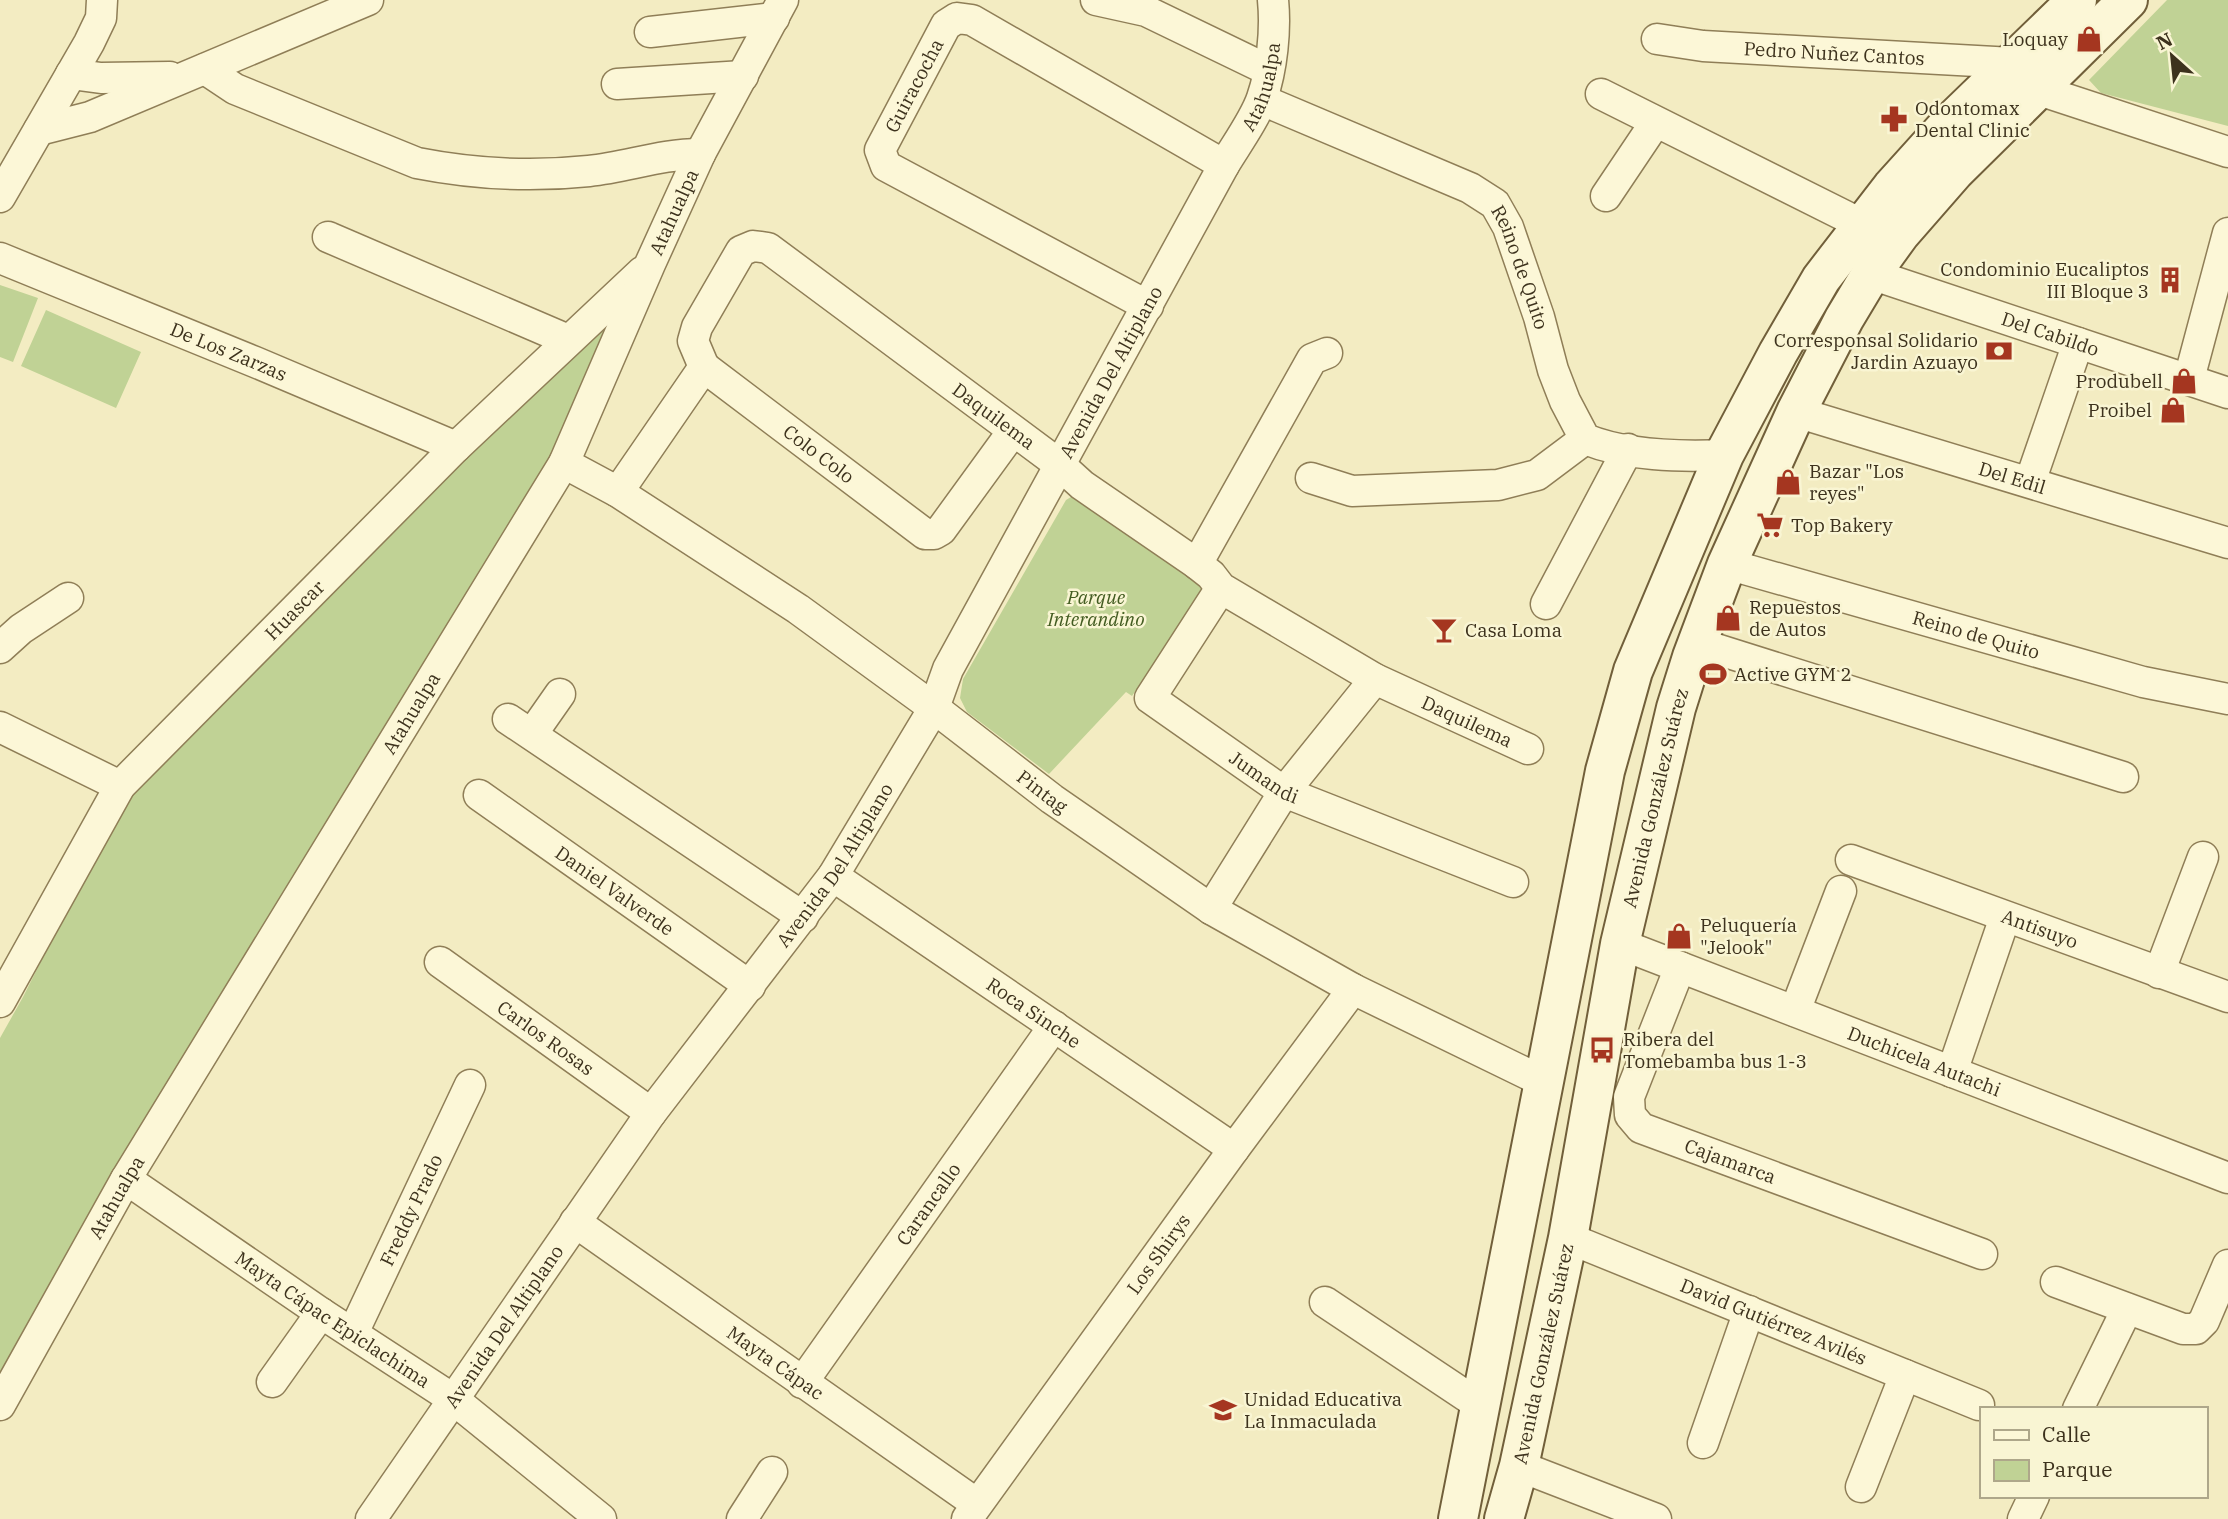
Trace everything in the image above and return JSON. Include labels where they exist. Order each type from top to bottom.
[{"type":"main road","name":"Avenida González Suárez","points":[[1458,1519],[1605,771],[1633,671],[1724,455],[1821,279],[1892,187],[1948,125],[2013,63],[2074,12],[2128,0]]},
{"type":"main road","name":"Avenida González Suárez","points":[[1504,1519],[1519,1466],[1568,1238],[1620,944],[1676,708],[1697,643],[1727,564],[1796,412],[1844,319],[1871,274],[1900,234],[1955,171],[2039,90],[2074,12]]},
{"type":"street","points":[[0,197],[101,18],[102,0]]},
{"type":"street","points":[[39,130],[90,117],[368,0]]},
{"type":"street","points":[[1096,0],[1146,12],[1268,70]]},
{"type":"street","name":"Atahualpa","points":[[1224,165],[1262,100],[1275,15],[1273,0]]},
{"type":"street","points":[[650,32],[778,9]]},
{"type":"street","name":"Atahualpa","points":[[0,1405],[126,1179],[564,463],[700,154],[778,9]]},
{"type":"street","name":"Guiracocha","points":[[1148,306],[887,166],[880,150],[946,25],[957,18],[972,20],[1224,165]]},
{"type":"street","name":"Pedro Nuñez Cantos","points":[[1657,39],[1703,46],[2013,63]]},
{"type":"street","points":[[2013,63],[2039,90],[2228,152]]},
{"type":"street","points":[[71,74],[101,78],[195,73],[418,163],[450,169],[496,174],[589,171],[673,154],[700,154]]},
{"type":"street","points":[[617,84],[743,76]]},
{"type":"street","points":[[1601,94],[1863,225]]},
{"type":"street","name":"Reino de Quito","points":[[1262,100],[1470,188],[1495,204],[1508,227],[1539,317],[1553,370],[1565,401],[1585,439]]},
{"type":"street","points":[[1606,196],[1655,123]]},
{"type":"street","name":"Avenida Del Altiplano","points":[[372,1519],[651,1113],[833,876],[934,708],[948,668],[1224,165]]},
{"type":"street","points":[[2189,379],[2228,233]]},
{"type":"street","points":[[328,237],[568,340]]},
{"type":"street","name":"Daquilema","points":[[704,367],[693,341],[697,327],[741,251],[753,246],[768,248],[1060,465],[1082,485],[1197,564],[1211,575],[1221,588],[1375,679],[1528,749]]},
{"type":"street","name":"De Los Zarzas","points":[[0,258],[456,447]]},
{"type":"street","name":"Huascar","points":[[0,1002],[120,786],[456,447],[650,264]]},
{"type":"street","name":"Del Cabildo","points":[[1871,274],[2228,393]]},
{"type":"street","points":[[2030,482],[2078,342]]},
{"type":"street","points":[[1197,564],[1312,359],[1327,353]]},
{"type":"street","points":[[618,492],[704,367]]},
{"type":"street","name":"Colo Colo","points":[[704,367],[925,534],[934,534],[941,530],[1013,431]]},
{"type":"street","name":"Del Edil","points":[[1796,412],[2228,543]]},
{"type":"street","points":[[1311,478],[1352,491],[1498,485],[1537,475],[1585,439],[1628,449],[1690,456],[1724,455]]},
{"type":"street","points":[[1546,604],[1628,449]]},
{"type":"street","name":"Pintag","points":[[564,463],[618,492],[798,610],[934,708],[1052,799],[1211,909],[1353,989],[1544,1082]]},
{"type":"street","name":"Reino de Quito","points":[[1727,564],[2143,682],[2228,699]]},
{"type":"street","name":"Jumandi","points":[[1221,588],[1150,698],[1284,792],[1513,882]]},
{"type":"street","points":[[0,648],[21,629],[68,598]]},
{"type":"street","points":[[1697,643],[2123,777]]},
{"type":"street","points":[[1211,909],[1284,792],[1375,679]]},
{"type":"street","points":[[560,694],[520,726],[803,917]]},
{"type":"street","points":[[0,727],[120,786]]},
{"type":"street","name":"Daniel Valverde","points":[[479,795],[750,986]]},
{"type":"street","points":[[2159,974],[2203,857]]},
{"type":"street","name":"Antisuyo","points":[[1851,860],[2228,997]]},
{"type":"street","name":"Roca Sinche","points":[[833,876],[1234,1149]]},
{"type":"street","points":[[1795,1011],[1842,891]]},
{"type":"street","points":[[1952,1072],[2005,917]]},
{"type":"street","name":"Duchicela Autachi","points":[[1620,944],[2228,1178]]},
{"type":"street","name":"Carlos Rosas","points":[[440,962],[651,1113]]},
{"type":"street","name":"Cajamarca","points":[[1680,967],[1629,1097],[1630,1115],[1640,1128],[1982,1254]]},
{"type":"street","name":"Los Shirys","points":[[972,1512],[1353,989]]},
{"type":"street","name":"Carancallo","points":[[802,1383],[1054,1026]]},
{"type":"street","name":"Freddy Prado","points":[[353,1333],[470,1085]]},
{"type":"street","name":"Mayta Cápac Epiclachima","points":[[126,1179],[453,1399],[601,1519]]},
{"type":"street","name":"Mayta Cápac","points":[[575,1222],[802,1383],[972,1512]]},
{"type":"street","name":"David Gutiérrez Avilés","points":[[1568,1238],[1979,1405]]},
{"type":"street","points":[[2056,1282],[2183,1329],[2196,1329],[2204,1321],[2228,1265]]},
{"type":"street","points":[[1325,1302],[1481,1406]]},
{"type":"street","points":[[2079,1407],[2127,1309]]},
{"type":"street","points":[[1703,1443],[1749,1311]]},
{"type":"street","points":[[272,1382],[320,1312]]},
{"type":"street","points":[[1861,1487],[1905,1375]]},
{"type":"street","points":[[1519,1466],[1656,1519]]},
{"type":"street","points":[[742,1519],[772,1472]]},
{"type":"street","points":[[2023,1519],[2033,1498]]},
{"type":"green space","points":[[2167,0],[2228,0],[2228,126],[2101,93],[2089,80]]},
{"type":"green space","points":[[0,285],[38,298],[13,362],[0,357]]},
{"type":"green space","points":[[46,310],[141,352],[116,408],[21,366]]},
{"type":"green space","points":[[616,311],[557,460],[0,1385],[0,1038],[126,792],[610,313]]},
{"type":"green space","name":"Parque Interandino","points":[[1071,497],[1079,498],[1201,584],[1203,592],[1132,696],[1126,692],[1049,774],[967,712],[960,698],[963,679],[1066,500]]},
{"type":"place","name":"Loquay","points":[[2089,39]]},
{"type":"place","name":"Odontomax Dental Clinic","points":[[1894,119]]},
{"type":"place","name":"Condominio Eucaliptos III Bloque 3","points":[[2170,280]]},
{"type":"place","name":"Corresponsal Solidario Jardin Azuayo","points":[[1999,351]]},
{"type":"place","name":"Produbell","points":[[2184,381]]},
{"type":"place","name":"Proibel","points":[[2173,410]]},
{"type":"place","name":"Bazar \"Los reyes\"","points":[[1788,482]]},
{"type":"place","name":"Top Bakery","points":[[1770,525]]},
{"type":"place","name":"Repuestos de Autos","points":[[1728,618]]},
{"type":"place","name":"Casa Loma","points":[[1444,630]]},
{"type":"place","name":"Active GYM 2","points":[[1713,674]]},
{"type":"place","name":"Peluquería \"Jelook\"","points":[[1679,936]]},
{"type":"place","name":"Ribera del Tomebamba bus 1-3","points":[[1602,1050]]},
{"type":"place","name":"Unidad Educativa La Inmaculada","points":[[1223,1410]]}]
